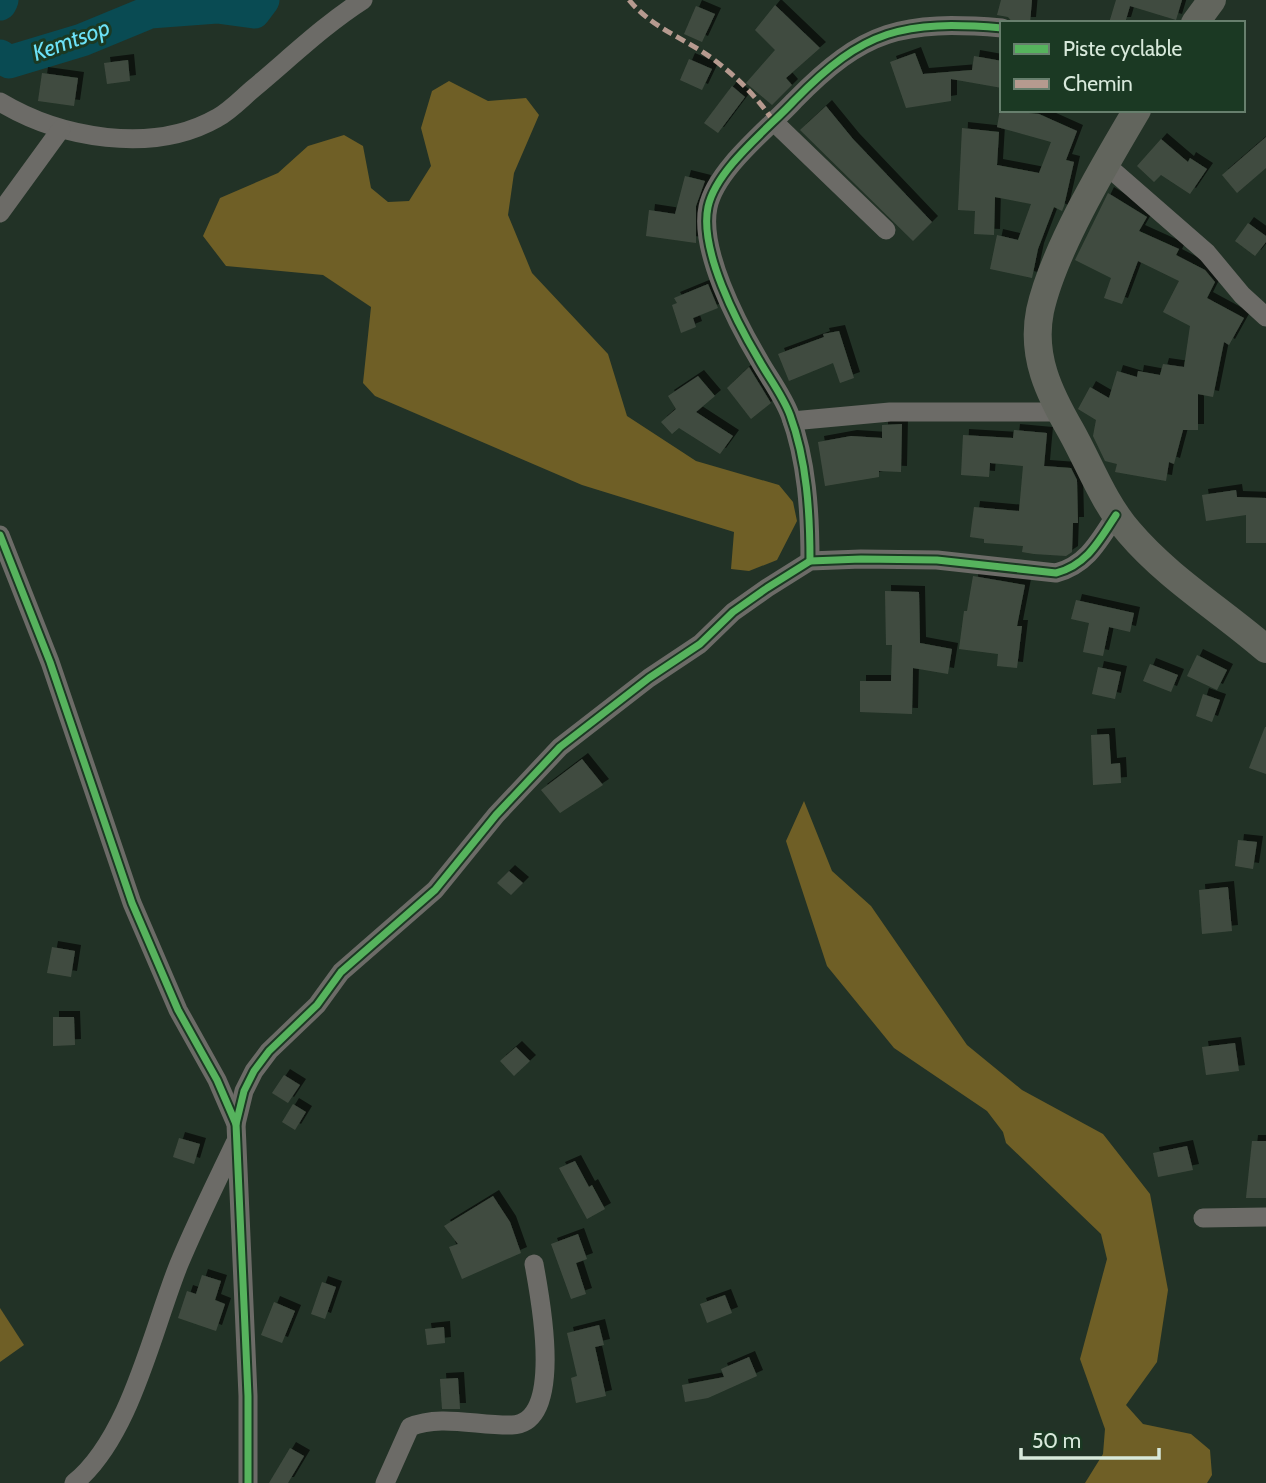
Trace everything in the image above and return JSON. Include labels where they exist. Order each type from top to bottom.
[{"type":"street","points":[[0,102],[41,124],[116,138],[159,136],[191,129],[218,118],[324,28],[363,0]]},
{"type":"street","points":[[1196,21],[1212,0]]},
{"type":"street","points":[[810,561],[804,472],[792,421],[730,303],[714,258],[707,226],[708,205],[725,173],[741,153],[755,143],[806,89],[856,46],[907,27],[955,24],[1000,28]]},
{"type":"street","points":[[1136,112],[1105,164],[1051,278],[1040,312],[1038,334],[1041,372],[1059,412],[1116,515],[1129,533],[1199,597],[1266,649]]},
{"type":"street","points":[[774,122],[886,230]]},
{"type":"street","points":[[0,213],[61,129]]},
{"type":"street","points":[[1105,164],[1207,253],[1242,295],[1266,317]]},
{"type":"street","points":[[792,421],[890,412],[1059,412]]},
{"type":"street","points":[[74,1483],[90,1470],[115,1435],[180,1263],[236,1131],[244,1091],[254,1071],[269,1051],[317,1005],[341,972],[435,890],[496,815],[560,747],[649,678],[700,644],[733,612],[810,561],[937,560],[1056,573],[1072,568],[1092,552],[1116,515]]},
{"type":"street","points":[[0,535],[50,662],[132,903],[178,1010],[218,1080],[236,1131],[248,1396],[248,1483]]},
{"type":"street","points":[[1203,1218],[1266,1217]]},
{"type":"street","points":[[385,1483],[410,1427],[425,1421],[515,1425],[530,1419],[540,1405],[544,1377],[542,1309],[534,1264]]},
{"type":"shaded area","points":[[449,81],[488,101],[526,98],[539,115],[514,173],[508,215],[532,273],[608,354],[627,416],[696,461],[779,485],[793,502],[797,521],[777,560],[749,571],[731,569],[734,532],[582,485],[375,396],[363,383],[371,307],[323,275],[226,266],[203,236],[220,198],[278,173],[308,146],[344,135],[363,146],[371,188],[388,202],[409,201],[431,166],[421,128],[432,91]]},
{"type":"shaded area","points":[[804,801],[832,871],[871,906],[967,1045],[1022,1090],[1103,1134],[1150,1194],[1168,1290],[1157,1362],[1126,1405],[1143,1424],[1191,1434],[1210,1450],[1212,1475],[1207,1483],[1085,1483],[1103,1454],[1105,1429],[1080,1359],[1107,1259],[1101,1234],[1006,1143],[1003,1132],[987,1111],[894,1048],[827,966],[786,841]]},
{"type":"shaded area","points":[[0,1308],[24,1345],[0,1362]]},
{"type":"building","points":[[1001,0],[1032,0],[1030,21],[1011,21],[1008,17],[997,15]]},
{"type":"building","points":[[1116,0],[1182,0],[1176,20],[1130,6],[1126,21],[1110,21]]},
{"type":"building","points":[[775,5],[820,48],[786,78],[792,85],[772,105],[746,83],[775,50],[755,30]]},
{"type":"building","points":[[696,6],[715,14],[702,42],[684,34]]},
{"type":"building","points":[[915,53],[923,74],[972,70],[974,56],[1000,61],[1000,88],[951,79],[951,101],[906,108],[890,62]]},
{"type":"building","points":[[689,59],[712,69],[702,90],[680,80]]},
{"type":"building","points":[[128,60],[130,81],[107,84],[104,63]]},
{"type":"building","points":[[42,73],[78,78],[74,106],[38,101]]},
{"type":"building","points":[[732,86],[745,97],[718,133],[704,123]]},
{"type":"building","points":[[826,106],[853,139],[932,222],[913,241],[800,130]]},
{"type":"building","points":[[1000,110],[1039,114],[1077,131],[1066,160],[1074,162],[1064,206],[1062,211],[1054,207],[1038,249],[1032,278],[990,269],[997,235],[1018,240],[1031,204],[995,197],[994,235],[974,234],[975,211],[958,210],[962,128],[999,132],[997,165],[1039,173],[1051,142],[997,127]]},
{"type":"building","points":[[1266,137],[1266,168],[1237,193],[1222,175]]},
{"type":"building","points":[[1161,139],[1188,162],[1190,158],[1207,169],[1190,194],[1161,175],[1154,182],[1137,166]]},
{"type":"building","points":[[685,176],[705,181],[696,206],[696,243],[646,236],[649,210],[675,214]]},
{"type":"building","points":[[1108,193],[1147,217],[1139,231],[1179,249],[1176,255],[1205,270],[1215,282],[1207,298],[1244,318],[1229,345],[1224,342],[1213,397],[1198,394],[1198,430],[1183,430],[1174,464],[1169,462],[1166,481],[1115,472],[1117,464],[1105,461],[1093,436],[1096,420],[1078,409],[1090,387],[1109,398],[1117,371],[1137,377],[1138,371],[1160,375],[1163,364],[1184,367],[1190,326],[1163,312],[1179,281],[1138,261],[1122,304],[1104,298],[1111,278],[1075,260]]},
{"type":"building","points":[[1248,223],[1266,236],[1266,242],[1255,256],[1235,241]]},
{"type":"building","points":[[708,284],[718,308],[693,318],[696,327],[681,333],[672,305],[677,303],[674,298]]},
{"type":"building","points":[[839,331],[854,378],[840,383],[833,363],[789,381],[778,354],[824,337],[823,334]]},
{"type":"building","points":[[749,367],[771,403],[751,419],[727,388]]},
{"type":"building","points":[[698,376],[715,396],[696,412],[733,436],[720,454],[679,428],[672,434],[661,422],[676,409],[668,396]]},
{"type":"building","points":[[902,424],[901,472],[879,471],[879,477],[825,486],[818,442],[851,436],[882,438],[882,425]]},
{"type":"building","points":[[1014,430],[1047,433],[1044,466],[1071,468],[1077,480],[1078,523],[1073,523],[1072,552],[1066,556],[1022,552],[1023,546],[984,543],[984,539],[970,537],[974,507],[1019,511],[1023,466],[990,463],[989,477],[961,475],[963,435],[1013,438]]},
{"type":"building","points":[[1236,490],[1237,497],[1266,498],[1266,543],[1246,543],[1246,515],[1206,521],[1202,495]]},
{"type":"building","points":[[973,576],[1025,585],[1017,626],[1022,626],[1017,668],[997,666],[998,654],[959,649],[964,611],[967,611]]},
{"type":"building","points":[[885,591],[919,592],[920,643],[952,649],[948,674],[913,668],[912,714],[860,712],[860,681],[891,681],[892,645],[886,645]]},
{"type":"building","points":[[1076,600],[1134,613],[1130,632],[1109,627],[1103,656],[1083,652],[1089,623],[1071,619]]},
{"type":"building","points":[[1197,655],[1227,670],[1217,690],[1187,676]]},
{"type":"building","points":[[1150,664],[1178,675],[1171,692],[1143,681]]},
{"type":"building","points":[[1098,667],[1121,672],[1115,699],[1092,694]]},
{"type":"building","points":[[1203,694],[1220,700],[1212,722],[1196,716]]},
{"type":"building","points":[[1266,727],[1266,774],[1249,768]]},
{"type":"building","points":[[1109,734],[1111,764],[1120,763],[1121,783],[1093,785],[1091,735]]},
{"type":"building","points":[[582,759],[603,785],[560,813],[541,790]]},
{"type":"building","points":[[1238,840],[1257,842],[1253,869],[1235,866]]},
{"type":"building","points":[[509,871],[523,883],[511,895],[497,883]]},
{"type":"building","points":[[1228,887],[1232,931],[1202,934],[1199,890]]},
{"type":"building","points":[[52,947],[75,951],[71,977],[47,973]]},
{"type":"building","points":[[53,1017],[74,1017],[75,1045],[53,1046]]},
{"type":"building","points":[[1235,1043],[1239,1071],[1206,1075],[1202,1047]]},
{"type":"building","points":[[516,1047],[530,1061],[514,1076],[500,1061]]},
{"type":"building","points":[[284,1075],[300,1085],[288,1103],[272,1093]]},
{"type":"building","points":[[293,1104],[306,1112],[295,1130],[282,1122]]},
{"type":"building","points":[[179,1138],[200,1144],[194,1164],[173,1157]]},
{"type":"building","points":[[1252,1141],[1266,1141],[1266,1198],[1246,1198]]},
{"type":"building","points":[[1187,1146],[1193,1170],[1158,1177],[1153,1153]]},
{"type":"building","points":[[575,1161],[605,1209],[587,1219],[559,1168]]},
{"type":"building","points":[[493,1196],[510,1222],[521,1253],[462,1279],[449,1247],[458,1244],[444,1226]]},
{"type":"building","points":[[578,1234],[587,1259],[576,1263],[586,1294],[571,1299],[551,1244]]},
{"type":"building","points":[[202,1275],[221,1281],[215,1300],[225,1304],[216,1331],[178,1318],[187,1291],[196,1294]]},
{"type":"building","points":[[322,1282],[336,1287],[325,1319],[311,1314]]},
{"type":"building","points":[[725,1295],[732,1313],[707,1323],[700,1304]]},
{"type":"building","points":[[274,1302],[295,1311],[282,1343],[261,1335]]},
{"type":"building","points":[[599,1325],[604,1345],[595,1347],[606,1396],[576,1403],[571,1378],[577,1376],[567,1333]]},
{"type":"building","points":[[444,1327],[445,1343],[427,1345],[425,1329]]},
{"type":"building","points":[[749,1357],[757,1376],[708,1398],[685,1402],[682,1385],[724,1377],[721,1369]]},
{"type":"building","points":[[458,1378],[460,1409],[442,1409],[440,1379]]},
{"type":"building","points":[[290,1448],[304,1456],[288,1483],[269,1483]]},
{"type":"waterway","name":"Kemtsop","points":[[0,4],[2,0]]},
{"type":"waterway","name":"Kemtsop","points":[[0,56],[9,62],[82,40],[150,12],[217,7],[254,12],[263,0]]},
{"type":"marked path","points":[[629,0],[648,18],[713,59],[730,73],[754,96],[774,122]]},
{"type":"cycle path","points":[[810,561],[806,487],[796,433],[784,401],[750,345],[722,286],[709,244],[708,207],[721,178],[744,150],[819,77],[864,44],[887,34],[911,29],[938,26],[1000,28]]},
{"type":"cycle path","points":[[236,1124],[244,1091],[254,1071],[269,1051],[317,1005],[341,972],[435,890],[496,815],[560,747],[649,678],[700,644],[733,612],[767,588],[810,561],[937,560],[1056,573],[1084,558],[1098,543],[1116,515]]},
{"type":"cycle path","points":[[0,535],[50,662],[132,903],[178,1010],[217,1080],[236,1124],[248,1396],[248,1483]]}]
